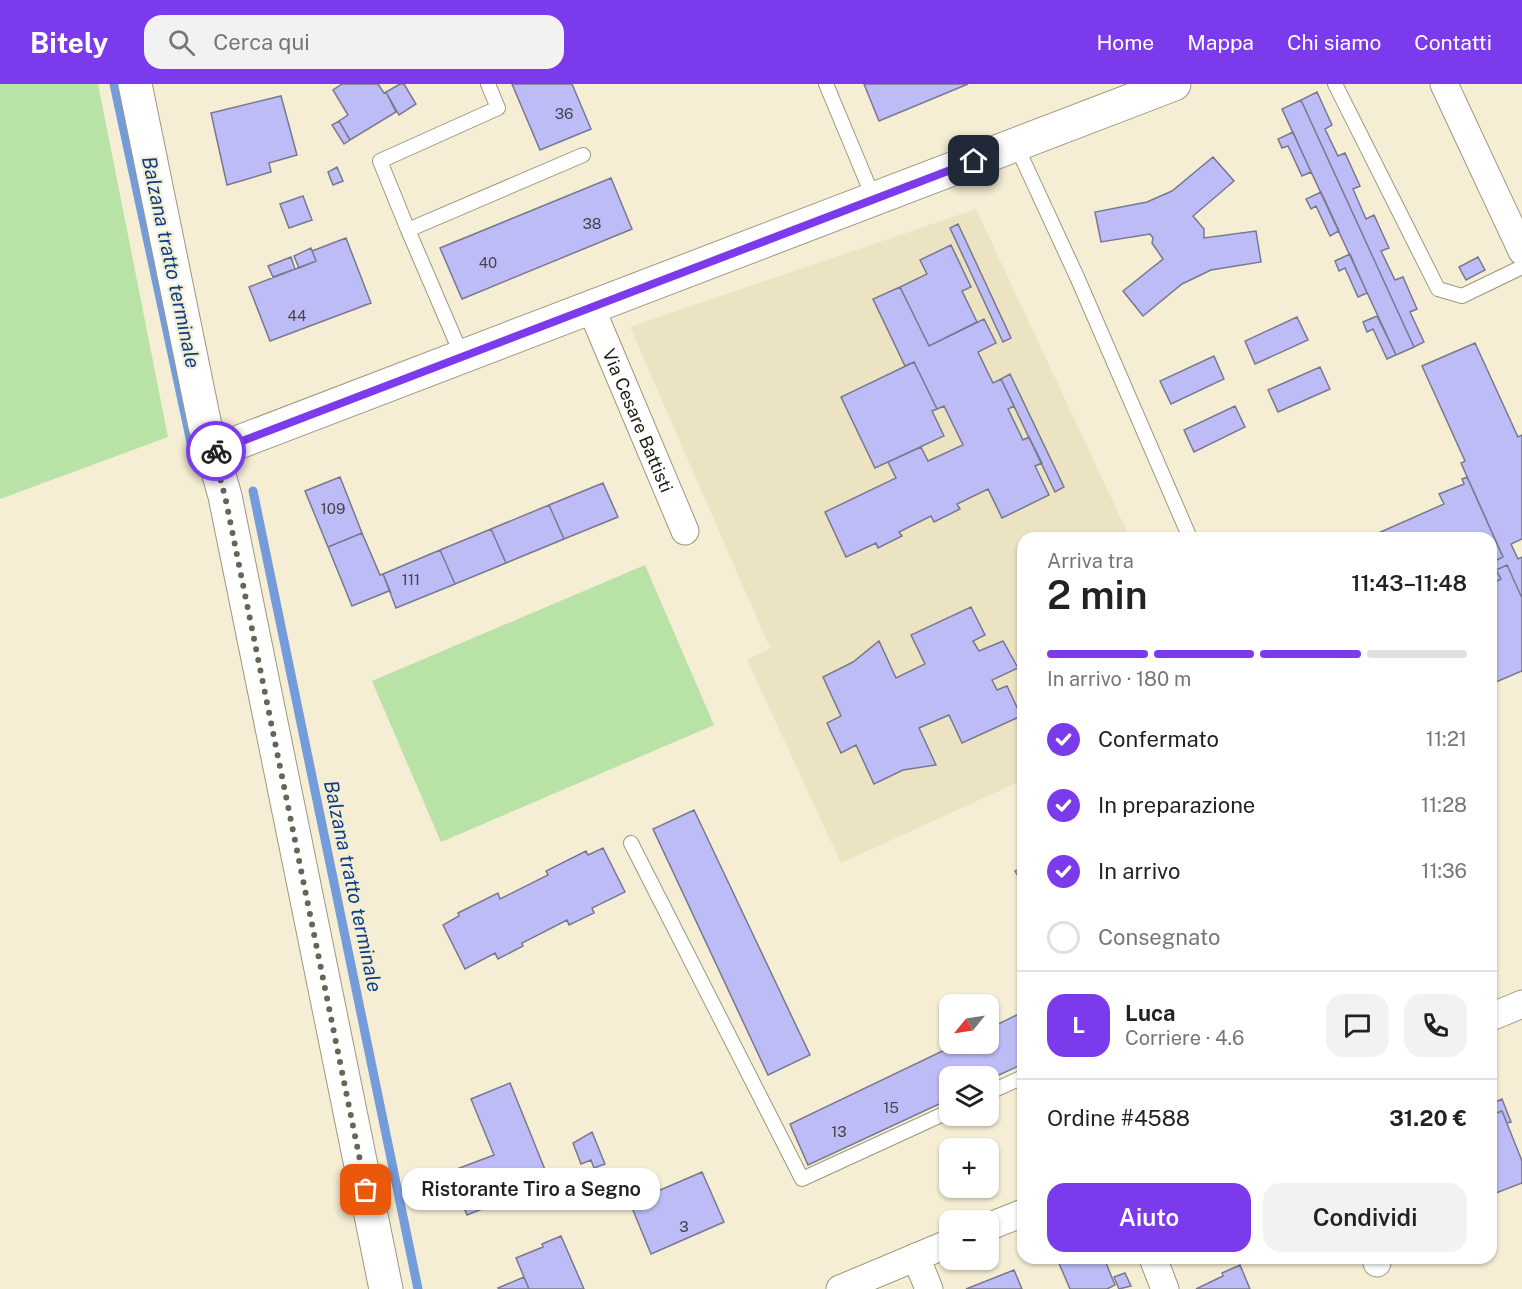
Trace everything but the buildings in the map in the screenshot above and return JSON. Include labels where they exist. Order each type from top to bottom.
[{"type":"street","points":[[135,84],[205,426],[227,507],[386,1289]]},
{"type":"street","points":[[213,452],[1174,84]]},
{"type":"street","points":[[1444,86],[1522,251]]},
{"type":"street","name":"Via Cesare Battisti","points":[[591,308],[685,531]]},
{"type":"street","points":[[1497,1014],[1522,1004]]},
{"type":"street","points":[[999,1223],[1017,1215]]},
{"type":"street","points":[[840,1289],[939,1248]]},
{"type":"street","points":[[916,1257],[929,1289]]},
{"type":"street","points":[[1155,1264],[1165,1289]]},
{"type":"lane","points":[[463,358],[380,161],[498,108],[489,84]]},
{"type":"lane","points":[[826,84],[874,199]]},
{"type":"lane","points":[[1335,84],[1438,289],[1462,296],[1522,267]]},
{"type":"lane","points":[[1016,145],[1077,277],[1187,532]]},
{"type":"lane","points":[[408,230],[583,155]]},
{"type":"lane","points":[[631,843],[802,1179],[939,1115]]},
{"type":"lane","points":[[999,1088],[1017,1080]]},
{"type":"shaded area","points":[[976,209],[1127,532],[1017,532],[1017,783],[841,863],[747,660],[770,648],[630,327]]},
{"type":"green space","points":[[0,84],[98,84],[168,437],[0,499]]},
{"type":"green space","points":[[645,565],[714,725],[441,842],[372,681]]},
{"type":"waterway","name":"Balzana tratto terminale","points":[[114,84],[192,447]]},
{"type":"waterway","name":"Balzana tratto terminale","points":[[253,491],[418,1289]]},
{"type":"way so far","points":[[216,451],[213,452],[225,496],[366,1190]]},
{"type":"place","name":"Ristorante Tiro a Segno","points":[[366,1190]]},
{"type":"route","points":[[216,451],[974,161]]}]
